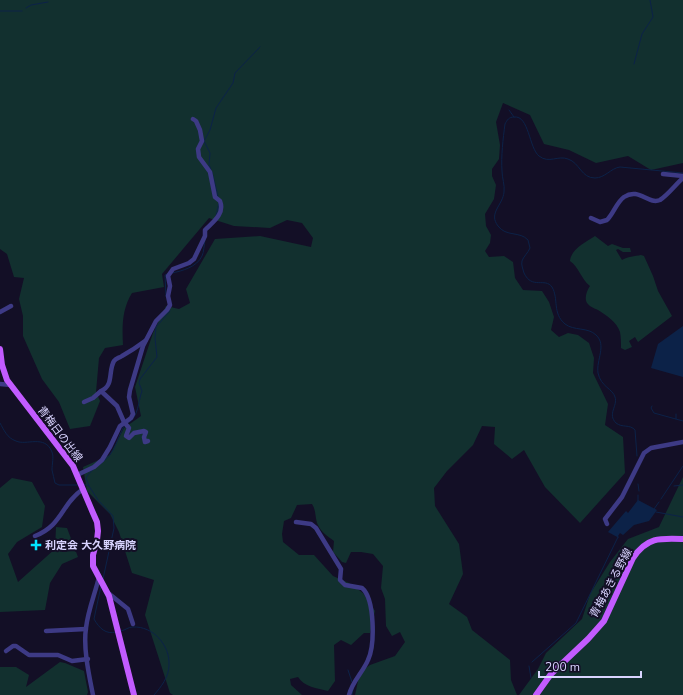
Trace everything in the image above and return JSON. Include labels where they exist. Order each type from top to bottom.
[{"type":"main road","name":"青梅日の出線","points":[[0,349],[4,373],[11,385],[73,466],[97,522],[97,540],[92,560],[93,566],[107,592],[134,695]]},
{"type":"main road","name":"青梅あきる野線","points":[[536,695],[551,674],[588,639],[604,621],[631,562],[639,550],[646,544],[655,540],[668,538],[683,539]]},
{"type":"street","points":[[77,475],[94,467],[102,460],[120,426],[131,418],[133,414],[129,394],[143,346],[156,321],[170,305],[168,296],[170,286],[168,279],[169,274],[173,269],[189,264],[194,259],[205,236],[205,230],[219,216],[221,210],[220,201],[215,197],[210,172],[199,156],[198,149],[202,141],[200,130],[196,121],[193,119]]},
{"type":"street","points":[[663,174],[683,177]]},
{"type":"street","points":[[590,218],[600,222],[607,220],[619,202],[629,195],[636,194],[653,200],[660,200],[683,177]]},
{"type":"street","points":[[0,312],[12,306]]},
{"type":"street","points":[[84,402],[93,398],[107,388],[113,362],[116,359],[137,348],[147,340]]},
{"type":"street","points":[[0,384],[11,385]]},
{"type":"street","points":[[101,391],[117,406],[124,422],[129,428],[126,436],[129,438],[134,433],[144,430],[146,432],[144,437],[145,442],[148,441]]},
{"type":"street","points":[[607,524],[605,519],[622,497],[644,453],[651,448],[683,442]]},
{"type":"street","points":[[35,536],[50,528],[63,513],[72,497],[81,486]]},
{"type":"street","points":[[296,522],[311,524],[316,528],[341,569],[340,580],[345,585],[362,588],[368,596],[370,604],[372,640],[369,658],[352,685],[350,695]]},
{"type":"street","points":[[93,695],[85,642],[89,610],[101,581]]},
{"type":"street","points":[[107,592],[128,609],[133,624]]},
{"type":"street","points":[[46,631],[86,629]]},
{"type":"street","points":[[6,651],[13,646],[16,646],[29,655],[58,655],[72,661],[88,658]]},
{"type":"green space","points":[[0,0],[683,0],[683,163],[651,170],[628,156],[596,163],[569,150],[544,144],[530,115],[503,103],[496,122],[500,145],[499,159],[492,169],[492,176],[496,185],[494,199],[485,214],[486,226],[491,235],[490,243],[485,251],[489,257],[504,256],[513,262],[515,278],[523,290],[542,291],[549,302],[554,317],[551,330],[559,337],[568,333],[578,335],[589,343],[594,358],[593,373],[608,404],[605,425],[623,437],[625,473],[580,523],[545,487],[524,450],[512,459],[494,444],[495,427],[482,426],[473,445],[447,471],[434,488],[435,506],[459,544],[463,574],[449,604],[467,617],[472,630],[510,660],[511,680],[517,695],[355,695],[360,672],[370,665],[395,656],[405,642],[400,632],[392,636],[386,626],[385,599],[381,588],[383,566],[373,554],[361,552],[351,552],[346,563],[342,562],[333,552],[334,541],[318,526],[312,504],[297,505],[291,518],[284,521],[282,534],[283,542],[299,555],[314,555],[333,576],[349,583],[363,593],[375,611],[370,633],[364,633],[351,645],[341,640],[334,645],[335,681],[328,691],[307,685],[298,677],[290,679],[291,685],[302,695],[173,695],[170,693],[145,615],[154,580],[132,573],[119,532],[110,514],[87,491],[83,467],[110,455],[124,428],[141,416],[135,387],[153,333],[166,306],[179,309],[190,303],[186,289],[215,239],[260,236],[311,247],[313,238],[302,223],[287,220],[270,228],[234,226],[209,218],[162,274],[164,287],[132,293],[124,311],[123,345],[105,348],[99,358],[96,392],[100,401],[90,426],[70,429],[59,402],[42,379],[23,336],[23,316],[19,299],[24,278],[14,277],[7,254],[0,249]]},
{"type":"green space","points":[[595,236],[608,246],[612,244],[623,248],[630,248],[631,252],[623,252],[618,249],[616,250],[622,260],[634,256],[644,256],[658,291],[672,316],[638,342],[635,337],[629,341],[632,347],[625,350],[621,348],[619,328],[608,317],[587,303],[586,294],[590,286],[584,280],[576,266],[570,261],[576,249]]},
{"type":"green space","points":[[683,477],[683,695],[519,695],[538,669],[546,653],[582,619],[590,594],[610,562],[628,539],[659,527]]},
{"type":"green space","points":[[12,478],[32,482],[45,506],[42,527],[17,542],[8,554],[18,582],[55,549],[56,527],[67,528],[78,557],[62,564],[50,583],[45,610],[0,612],[0,488]]},
{"type":"green space","points":[[60,662],[84,671],[88,692],[87,695],[0,695],[0,667],[16,667],[29,675],[26,687]]},
{"type":"water","points":[[683,326],[683,377],[651,368],[658,344]]},
{"type":"water","points":[[638,500],[657,510],[649,521],[634,525],[623,535],[620,533],[618,536],[619,538],[608,532],[626,511],[628,513]]},
{"type":"waterway","points":[[634,64],[642,34],[653,17],[650,0]]},
{"type":"waterway","points":[[26,8],[31,5],[48,2]]},
{"type":"waterway","points":[[0,11],[22,11]]},
{"type":"waterway","points":[[211,169],[209,165],[210,153],[204,141],[210,130],[216,108],[233,83],[235,73],[260,47]]},
{"type":"waterway","points":[[509,110],[514,117]]},
{"type":"waterway","points":[[637,456],[635,430],[631,427],[618,424],[613,420],[612,416],[616,400],[614,394],[604,385],[598,373],[601,348],[599,339],[593,333],[573,328],[561,320],[558,315],[552,287],[546,283],[531,281],[524,273],[522,262],[530,248],[528,240],[525,237],[505,232],[495,221],[495,213],[504,192],[502,159],[505,124],[507,120],[511,118],[519,118],[526,126],[533,146],[539,156],[546,159],[568,159],[572,161],[583,173],[590,177],[599,178],[620,167],[683,173]]},
{"type":"waterway","points":[[212,172],[218,196]]},
{"type":"waterway","points":[[216,216],[219,203]]},
{"type":"waterway","points":[[172,273],[185,270],[197,263],[203,254],[205,240]]},
{"type":"waterway","points":[[166,296],[165,275],[167,274]]},
{"type":"waterway","points":[[128,423],[132,420],[138,408],[142,391],[139,383],[140,379],[157,357],[155,338],[156,327],[170,311]]},
{"type":"waterway","points":[[652,406],[651,408],[654,413],[683,421]]},
{"type":"waterway","points":[[676,414],[676,419]]},
{"type":"waterway","points":[[0,423],[6,434],[13,440],[20,442],[40,442],[45,443],[49,447],[53,454],[52,470],[55,483],[59,485],[78,485]]},
{"type":"waterway","points":[[89,486],[86,478],[111,453],[124,426]]},
{"type":"waterway","points":[[661,499],[683,466]]},
{"type":"waterway","points":[[83,484],[89,486],[98,500],[113,516],[114,528],[103,579]]},
{"type":"waterway","points":[[638,484],[639,491]]},
{"type":"waterway","points":[[674,486],[683,485]]},
{"type":"waterway","points":[[638,495],[638,501]]},
{"type":"waterway","points":[[654,509],[659,502]]},
{"type":"waterway","points":[[656,512],[683,517]]},
{"type":"waterway","points":[[532,662],[576,623],[618,537]]},
{"type":"waterway","points":[[101,586],[94,619],[106,632],[116,632]]},
{"type":"waterway","points":[[121,631],[131,627],[147,630],[159,638],[167,650],[169,658],[168,674],[154,695]]},
{"type":"waterway","points":[[529,666],[531,678]]},
{"type":"waterway","points":[[348,670],[352,682]]},
{"type":"waterway","points":[[352,695],[353,689]]},
{"type":"place","name":"利定会 大久野病院","points":[[36,545]]}]
